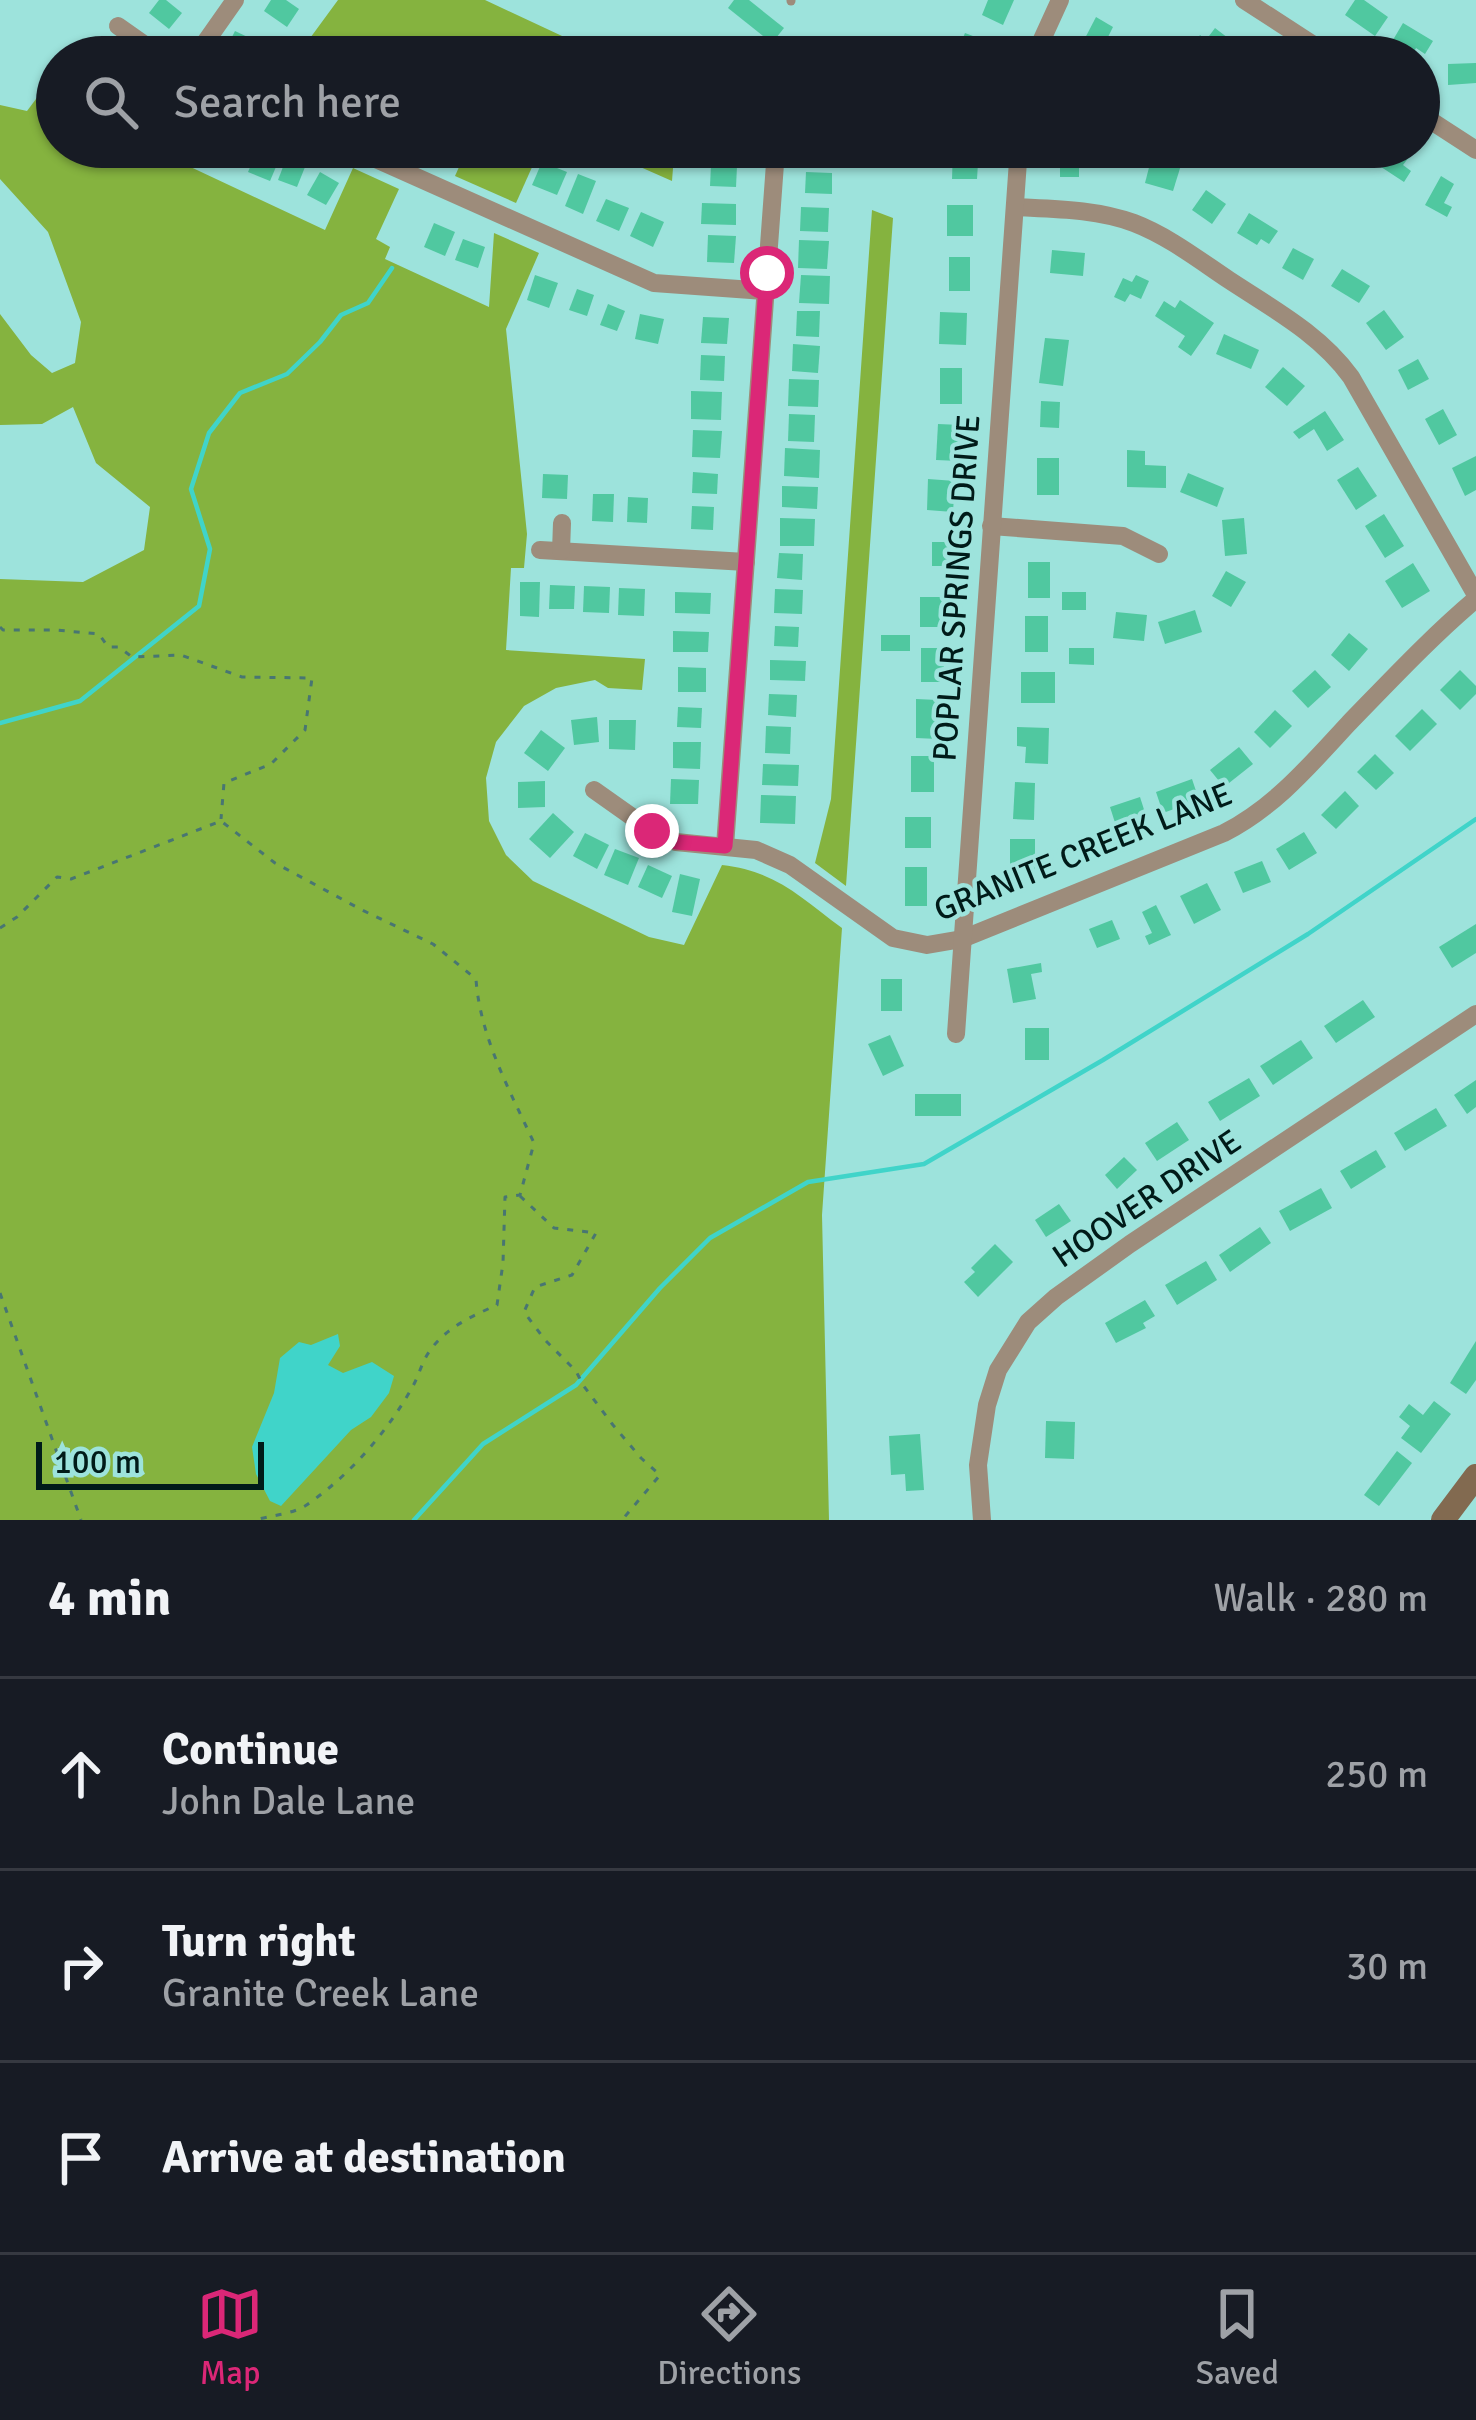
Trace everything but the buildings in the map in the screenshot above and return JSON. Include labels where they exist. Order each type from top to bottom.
[{"type":"main road","points":[[1443,1520],[1476,1476]]},
{"type":"street","points":[[210,36],[235,0]]},
{"type":"street","points":[[1044,36],[1060,0]]},
{"type":"street","points":[[1244,0],[1300,36]]},
{"type":"street","points":[[118,26],[132,36]]},
{"type":"street","points":[[1440,127],[1476,150]]},
{"type":"street","points":[[396,168],[654,283],[766,291]]},
{"type":"street","points":[[725,846],[775,168]]},
{"type":"street","name":"POPLAR SPRINGS DRIVE","points":[[956,1034],[1018,168]]},
{"type":"street","points":[[1015,207],[1102,214],[1133,223],[1203,262],[1310,333],[1351,376],[1476,597]]},
{"type":"street","points":[[561,551],[562,523]]},
{"type":"street","points":[[991,526],[1124,536],[1159,554]]},
{"type":"street","points":[[540,550],[746,562]]},
{"type":"street","name":"GRANITE CREEK LANE","points":[[594,790],[676,842],[756,850],[790,865],[892,938],[927,945],[962,939],[1252,819],[1476,597]]},
{"type":"street","name":"HOOVER DRIVE","points":[[982,1520],[978,1465],[987,1405],[998,1370],[1028,1322],[1130,1244],[1476,1014]]},
{"type":"path","points":[[0,628],[98,634],[108,647],[119,647],[132,657],[182,655],[242,677],[312,678],[305,730],[271,764],[224,783],[221,821]]},
{"type":"path","points":[[0,928],[57,877],[71,879],[221,821]]},
{"type":"path","points":[[221,821],[275,863],[433,944],[476,979],[477,1000],[497,1063],[534,1143],[520,1195]]},
{"type":"path","points":[[520,1195],[554,1228],[596,1233],[572,1275],[535,1287],[524,1312],[576,1370],[613,1425],[660,1475],[622,1520]]},
{"type":"path","points":[[255,1520],[305,1507],[339,1477],[392,1421],[430,1351],[460,1322],[497,1305],[505,1197],[520,1195]]},
{"type":"path","points":[[0,1293],[81,1520]]},
{"type":"green space","points":[[338,0],[485,0],[562,36],[312,36]]},
{"type":"green space","points":[[36,99],[36,168],[193,168],[325,230],[353,168],[399,189],[376,239],[390,247],[385,259],[489,307],[494,233],[539,253],[506,329],[527,534],[524,568],[511,568],[506,650],[645,659],[642,690],[608,688],[595,680],[556,688],[524,706],[496,742],[486,778],[489,821],[506,855],[533,881],[649,937],[684,945],[722,865],[773,879],[842,928],[822,1215],[829,1520],[0,1520],[0,579],[83,582],[144,550],[150,507],[96,463],[73,407],[42,424],[0,425],[0,314],[31,355],[52,373],[75,363],[81,322],[48,232],[0,179],[0,105],[27,111]]},
{"type":"green space","points":[[459,168],[532,168],[516,203],[455,176]]},
{"type":"green space","points":[[643,168],[673,168],[672,181]]},
{"type":"green space","points":[[872,210],[893,218],[846,886],[815,863],[831,799]]},
{"type":"water","points":[[338,1334],[340,1346],[328,1365],[343,1373],[372,1362],[394,1376],[389,1393],[281,1506],[270,1501],[256,1474],[252,1447],[274,1393],[280,1358],[299,1342],[311,1345]]},
{"type":"waterway","points":[[0,723],[80,701],[199,606],[210,549],[191,489],[209,433],[240,393],[287,374],[341,315],[368,303],[392,268]]},
{"type":"waterway","points":[[414,1520],[483,1444],[576,1385],[710,1238],[808,1182],[924,1164],[1308,934],[1476,819]]},
{"type":"route","points":[[652,831],[676,842],[725,846],[767,273]]}]
